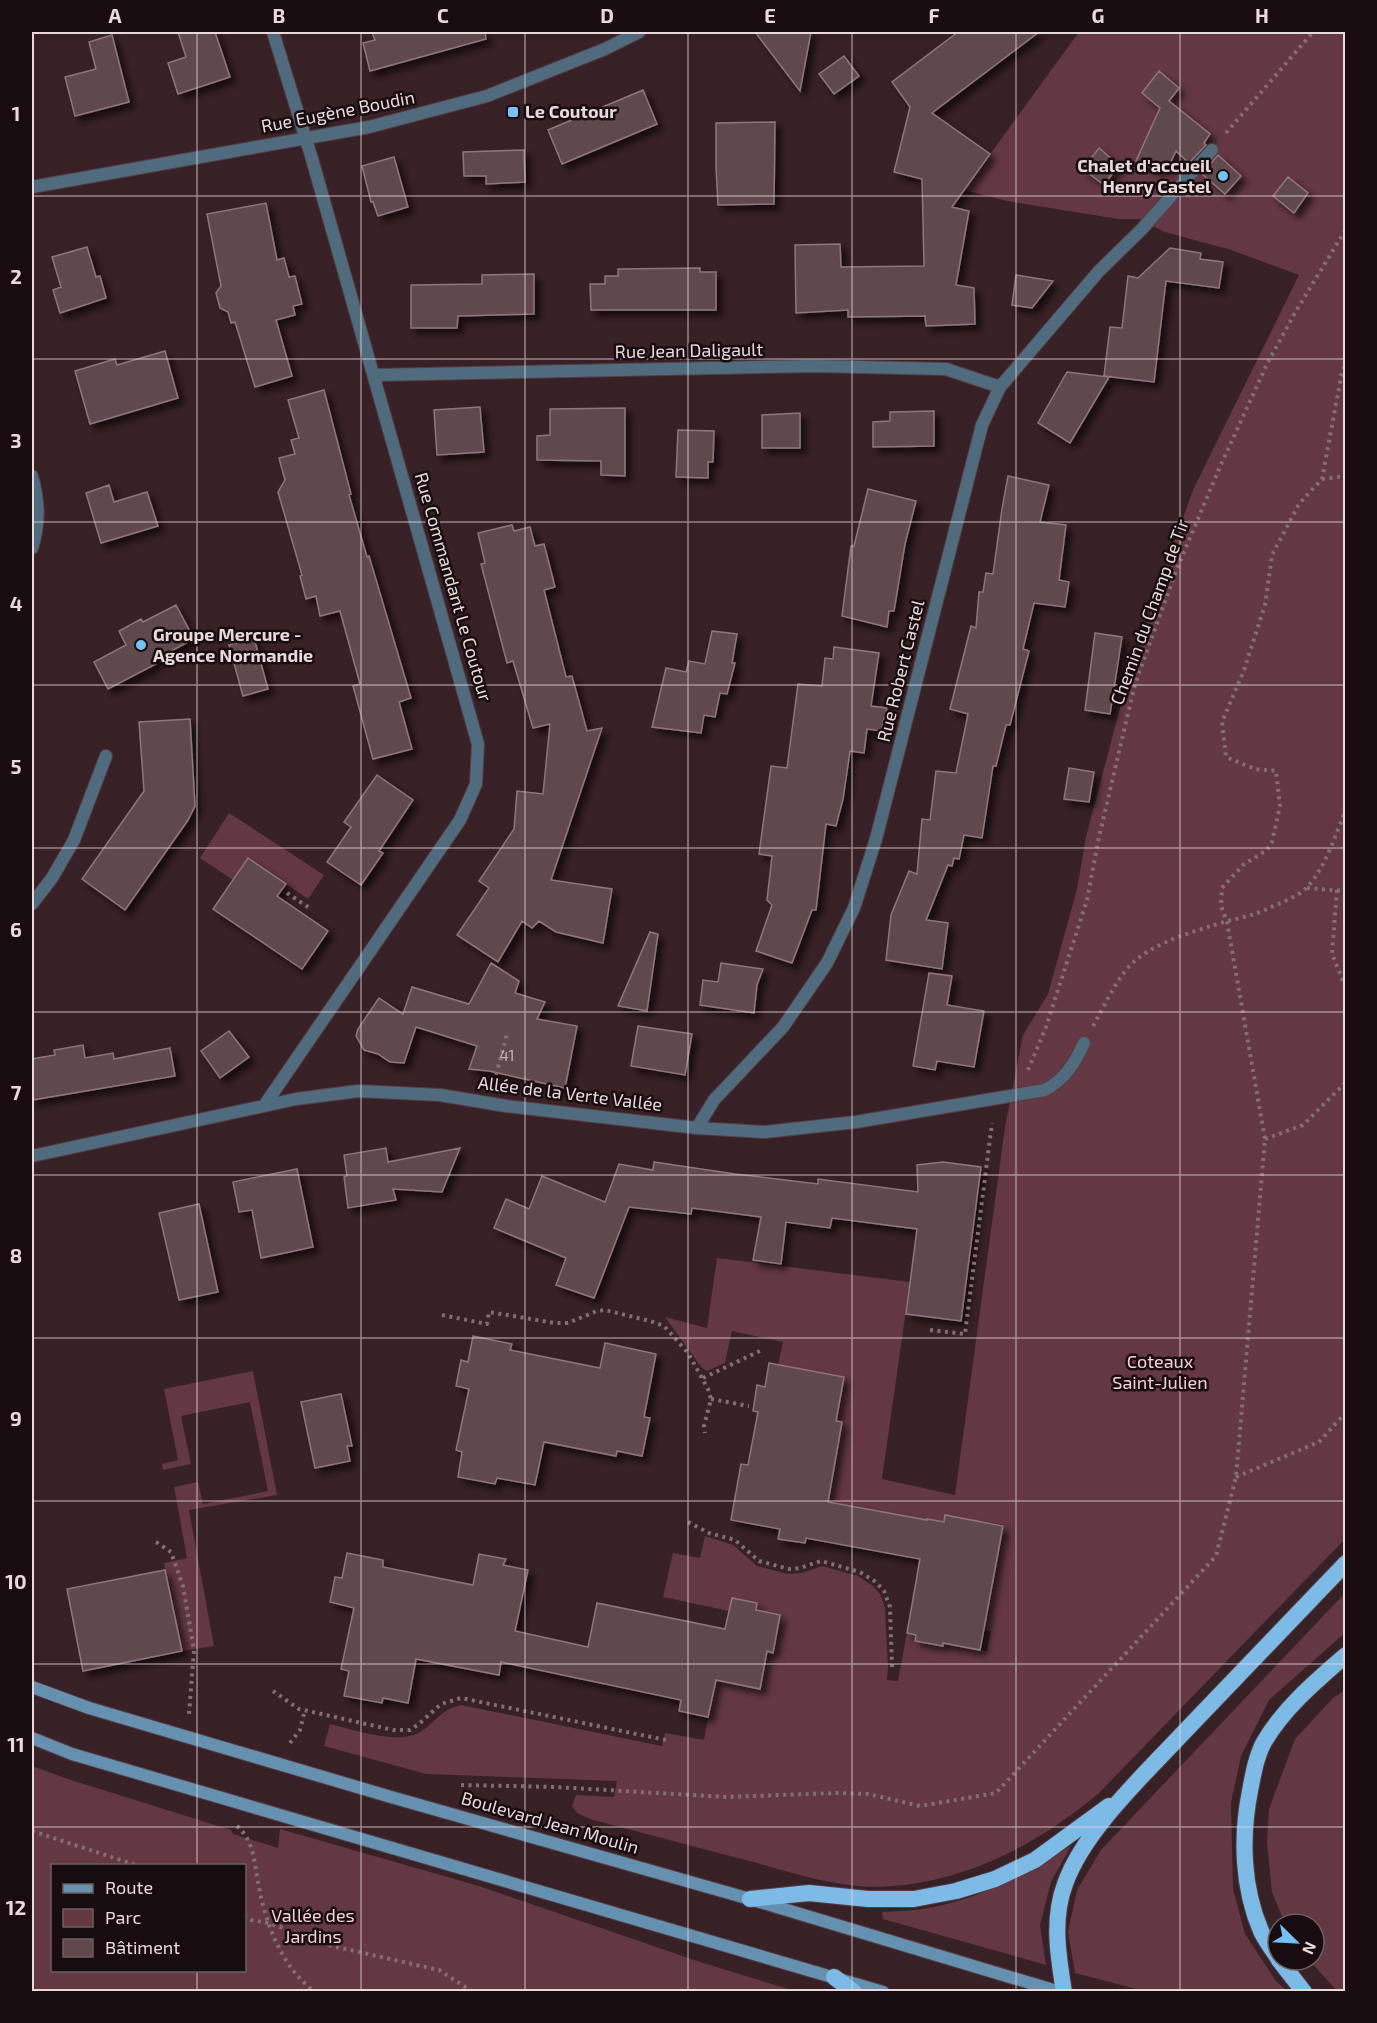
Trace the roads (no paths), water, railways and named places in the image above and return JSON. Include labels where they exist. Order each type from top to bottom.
[{"type":"highway","points":[[1062,1992],[1057,1932],[1058,1910],[1073,1864],[1124,1795],[1346,1563]]},
{"type":"highway","points":[[1266,1938],[1251,1900],[1246,1867],[1245,1818],[1254,1769],[1263,1744],[1278,1721],[1315,1682],[1346,1655]]},
{"type":"highway","points":[[750,1899],[809,1893],[868,1899],[914,1899],[956,1891],[995,1879],[1035,1860],[1124,1795]]},
{"type":"highway","points":[[1289,1972],[1304,1992]]},
{"type":"highway","points":[[834,1977],[854,1992]]},
{"type":"main road","name":"Boulevard Jean Moulin","points":[[32,1687],[89,1708],[750,1899],[1062,1992]]},
{"type":"main road","points":[[32,1738],[83,1757],[883,1992]]},
{"type":"street","name":"Rue Commandant Le Coutour","points":[[264,1106],[460,820],[476,784],[478,744],[375,375],[273,32]]},
{"type":"street","name":"Rue Eugène Boudin","points":[[32,187],[369,127],[487,96],[605,49],[639,32]]},
{"type":"street","name":"Rue Robert Castel","points":[[697,1128],[714,1100],[783,1027],[827,963],[854,908],[876,839],[982,425],[1000,387],[1099,271],[1142,229],[1212,150]]},
{"type":"street","name":"Rue Jean Daligault","points":[[375,375],[803,367],[910,368],[946,369],[1000,387]]},
{"type":"street","points":[[32,476],[38,499],[32,548]]},
{"type":"street","points":[[32,904],[52,878],[74,840],[106,756]]},
{"type":"street","name":"Allée de la Verte Vallée","points":[[32,1156],[296,1098],[358,1091],[430,1095],[697,1128],[765,1132],[856,1122],[1045,1090],[1061,1079],[1073,1066],[1084,1043]]},
{"type":"place","name":"Le Coutour","points":[[513,112]]},
{"type":"place","name":"Chalet d'accueil Henry Castel","points":[[1223,176]]},
{"type":"place","name":"Groupe Mercure - Agence Normandie","points":[[141,645]]},
{"type":"park label","name":"Coteaux Saint-Julien","points":[[1160,1372]]},
{"type":"park label","name":"Vallée des Jardins","points":[[313,1926]]}]
